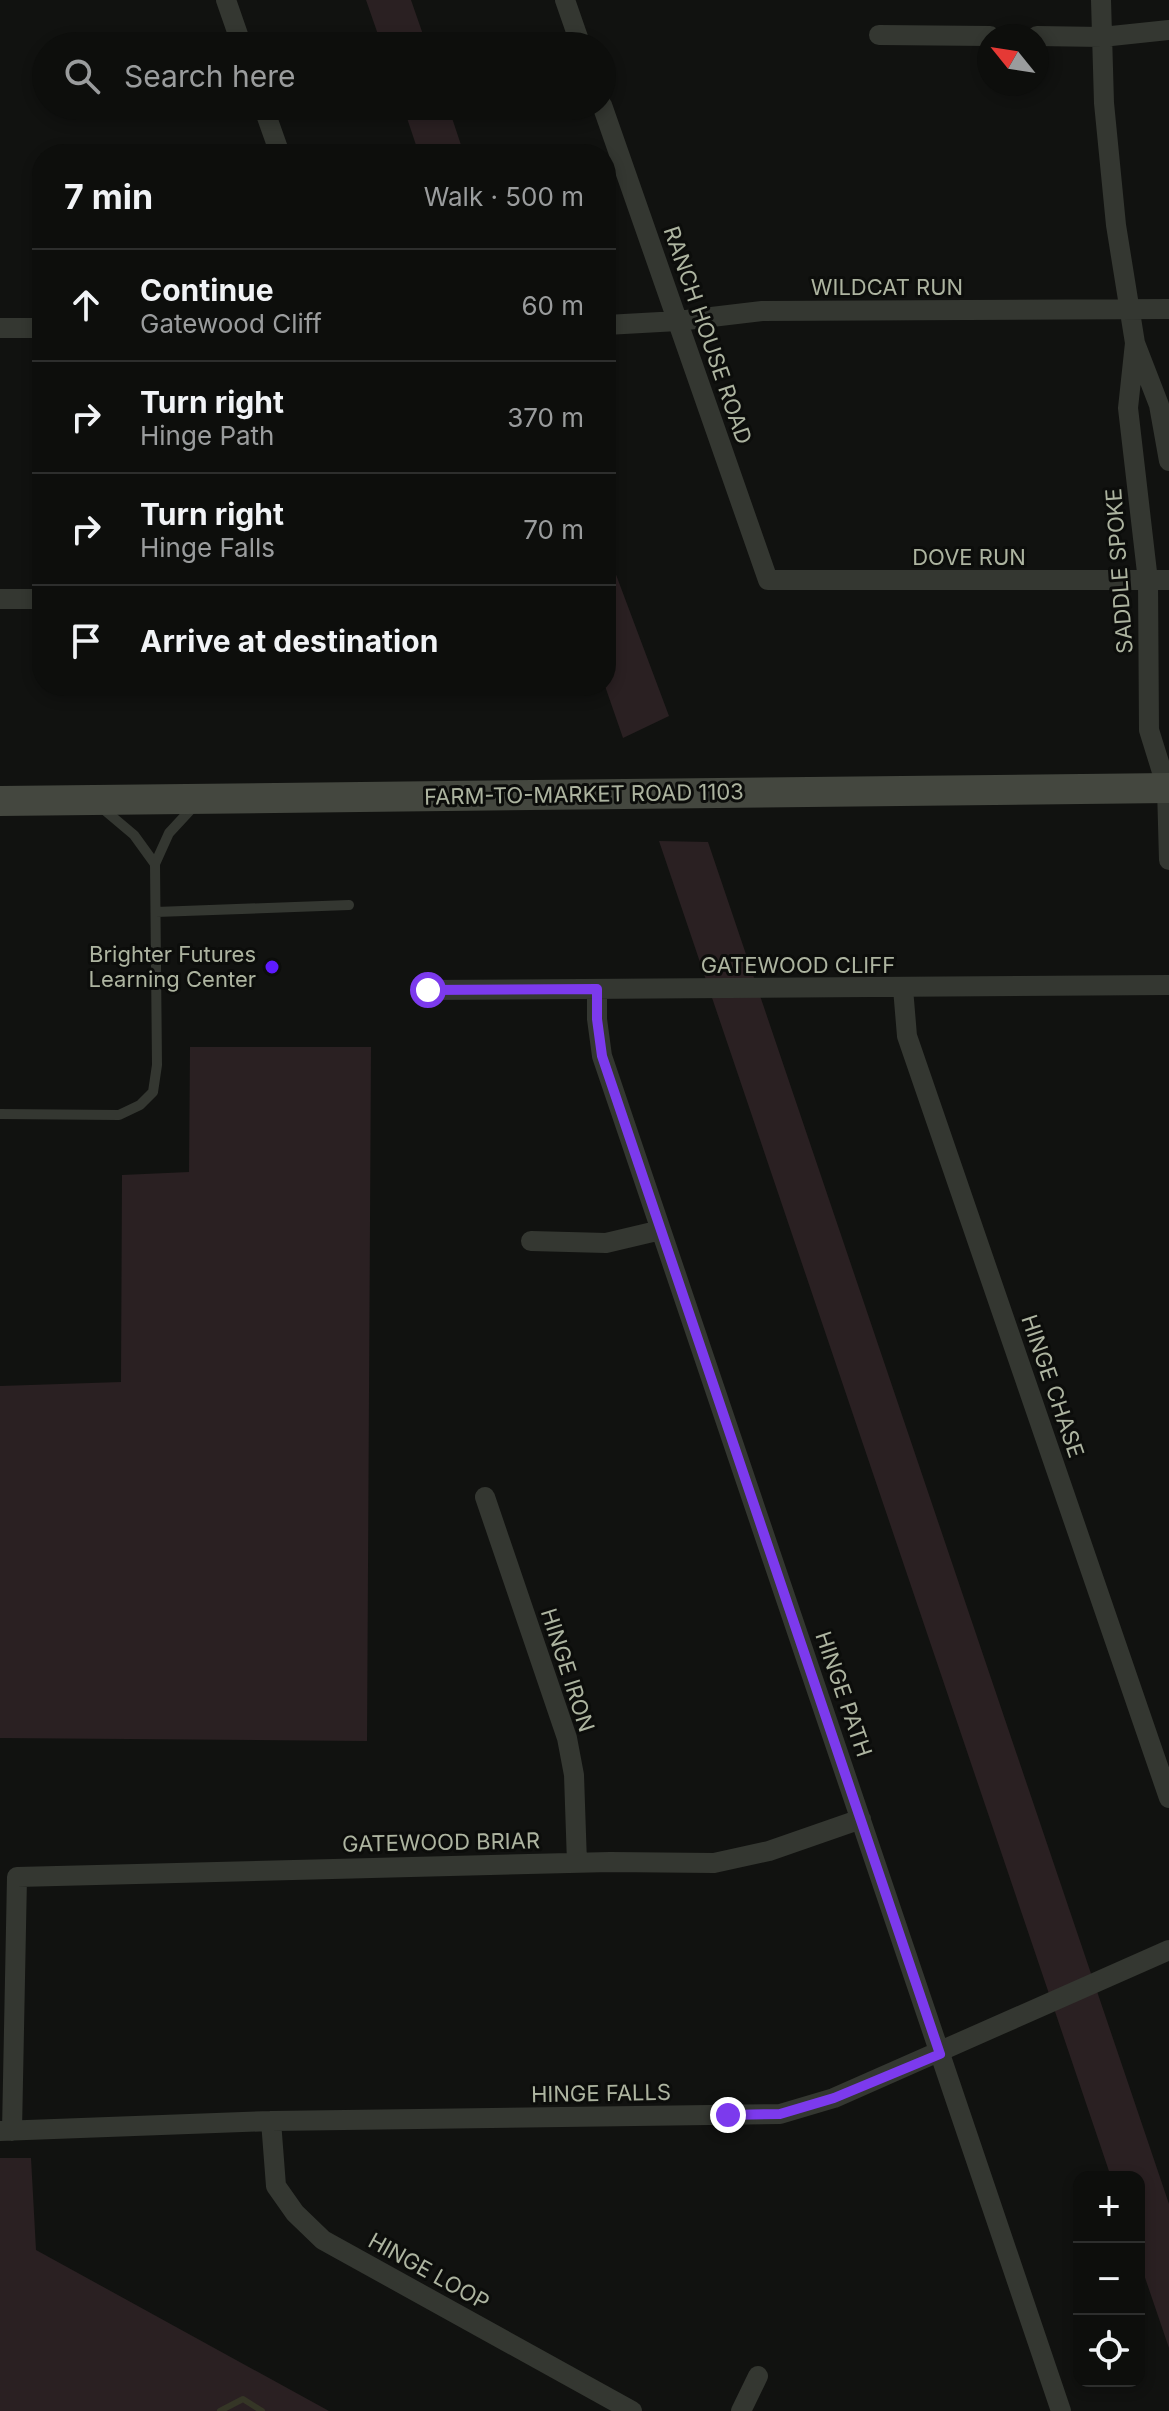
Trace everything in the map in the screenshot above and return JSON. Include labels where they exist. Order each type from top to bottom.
[{"type":"main road","name":"FARM-TO-MARKET ROAD 1103","points":[[0,801],[1168,786]]},
{"type":"street","points":[[226,0],[237,32]]},
{"type":"street","points":[[565,0],[576,32]]},
{"type":"street","name":"SADDLE SPOKE","points":[[1101,0],[1104,103],[1116,225],[1135,343],[1159,405],[1169,461]]},
{"type":"street","points":[[1049,36],[1102,37],[1169,30]]},
{"type":"street","points":[[879,35],[977,36]]},
{"type":"street","points":[[268,120],[276,144]]},
{"type":"street","name":"RANCH HOUSE ROAD","points":[[607,120],[616,144]]},
{"type":"street","name":"RANCH HOUSE ROAD","points":[[616,145],[768,580]]},
{"type":"street","name":"WILDCAT RUN","points":[[616,324],[762,311],[1169,309]]},
{"type":"street","points":[[0,328],[32,328]]},
{"type":"street","name":"SADDLE SPOKE","points":[[1135,343],[1128,408],[1148,581],[1149,730],[1168,786],[1169,860]]},
{"type":"street","name":"DOVE RUN","points":[[768,580],[1169,580]]},
{"type":"street","points":[[0,599],[32,599]]},
{"type":"street","name":"GATEWOOD CLIFF","points":[[428,990],[1169,985]]},
{"type":"street","name":"HINGE CHASE","points":[[903,988],[907,1036],[1160,1744],[1169,1798]]},
{"type":"street","name":"HINGE PATH","points":[[597,989],[602,1056],[1061,2411]]},
{"type":"street","points":[[531,1241],[606,1243],[661,1230]]},
{"type":"street","name":"HINGE IRON","points":[[485,1497],[567,1738],[574,1775],[577,1863]]},
{"type":"street","name":"GATEWOOD BRIAR","points":[[6,2131],[17,1877],[577,1863],[714,1863],[769,1851],[861,1819]]},
{"type":"street","name":"HINGE FALLS","points":[[6,2131],[271,2121],[780,2114],[834,2098],[940,2054],[1169,1950]]},
{"type":"street","name":"HINGE LOOP","points":[[271,2121],[276,2186],[295,2213],[323,2240],[632,2411]]},
{"type":"street","points":[[741,2411],[758,2376]]},
{"type":"lane","points":[[0,1114],[119,1115],[140,1105],[153,1092],[157,1065],[155,864],[169,833],[201,798]]},
{"type":"lane","points":[[93,800],[134,835],[155,864]]},
{"type":"lane","points":[[156,912],[349,905]]},
{"type":"shaded area","points":[[366,0],[411,0],[422,32],[377,32]]},
{"type":"shaded area","points":[[408,120],[453,120],[461,144],[416,144]]},
{"type":"shaded area","points":[[616,575],[669,716],[623,738],[608,696],[616,696]]},
{"type":"shaded area","points":[[659,841],[708,842],[1169,2204],[1169,2348],[1145,2278],[1145,2171],[1109,2171]]},
{"type":"shaded area","points":[[190,1047],[371,1047],[367,1741],[0,1738],[0,1386],[121,1382],[122,1175],[189,1172]]},
{"type":"shaded area","points":[[0,2158],[31,2158],[36,2250],[329,2411],[0,2411]]},
{"type":"waterway","points":[[220,2411],[243,2399],[262,2411]]},
{"type":"place","name":"Brighter Futures Learning Center","points":[[272,967]]},
{"type":"route","points":[[428,990],[597,989],[602,1056],[940,2054],[834,2098],[780,2114],[728,2115]]}]
